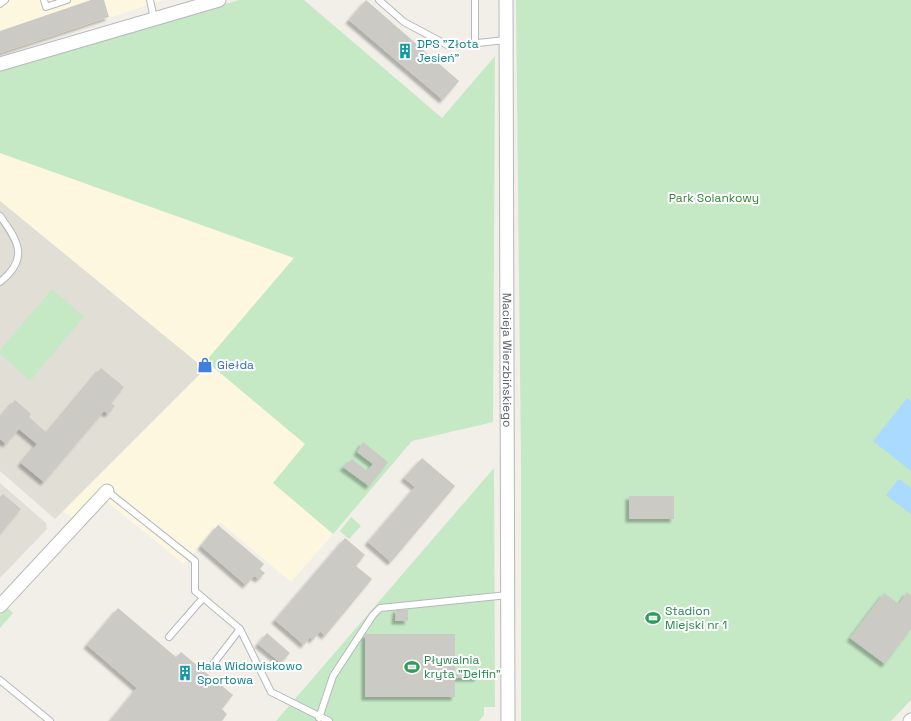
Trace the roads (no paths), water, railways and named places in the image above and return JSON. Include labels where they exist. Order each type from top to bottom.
[{"type":"street","points":[[0,64],[154,19],[193,4],[218,0]]},
{"type":"street","name":"Macieja Wierzbińskiego","points":[[506,0],[508,721]]},
{"type":"street","points":[[0,606],[107,491]]},
{"type":"lane","points":[[44,0],[46,7],[67,0]]},
{"type":"lane","points":[[150,0],[154,19]]},
{"type":"lane","points":[[379,0],[404,22],[445,44],[454,46],[506,40]]},
{"type":"lane","points":[[474,44],[475,0]]},
{"type":"lane","points":[[0,216],[10,230],[19,253],[16,266],[0,282]]},
{"type":"lane","points":[[107,491],[195,561],[195,591],[240,629],[271,692],[319,718],[329,721]]},
{"type":"lane","points":[[319,718],[333,676],[373,616],[380,608],[508,595]]},
{"type":"lane","points":[[169,637],[203,598]]},
{"type":"lane","points":[[210,668],[240,629]]},
{"type":"lane","points":[[0,680],[50,721]]},
{"type":"water","points":[[907,398],[911,401],[911,471],[873,441]]},
{"type":"water","points":[[899,479],[911,488],[911,514],[886,495]]},
{"type":"place","name":"DPS \"Złota Jesień\"","points":[[405,51]]},
{"type":"place","name":"Giełda","points":[[205,365]]},
{"type":"place","name":"Stadion Miejski nr 1","points":[[653,618]]},
{"type":"place","name":"Pływalnia kryta \"Delfin\"","points":[[412,667]]},
{"type":"place","name":"Hala Widowiskowo Sportowa","points":[[185,673]]},
{"type":"park label","name":"Park Solankowy","points":[[714,198]]}]
